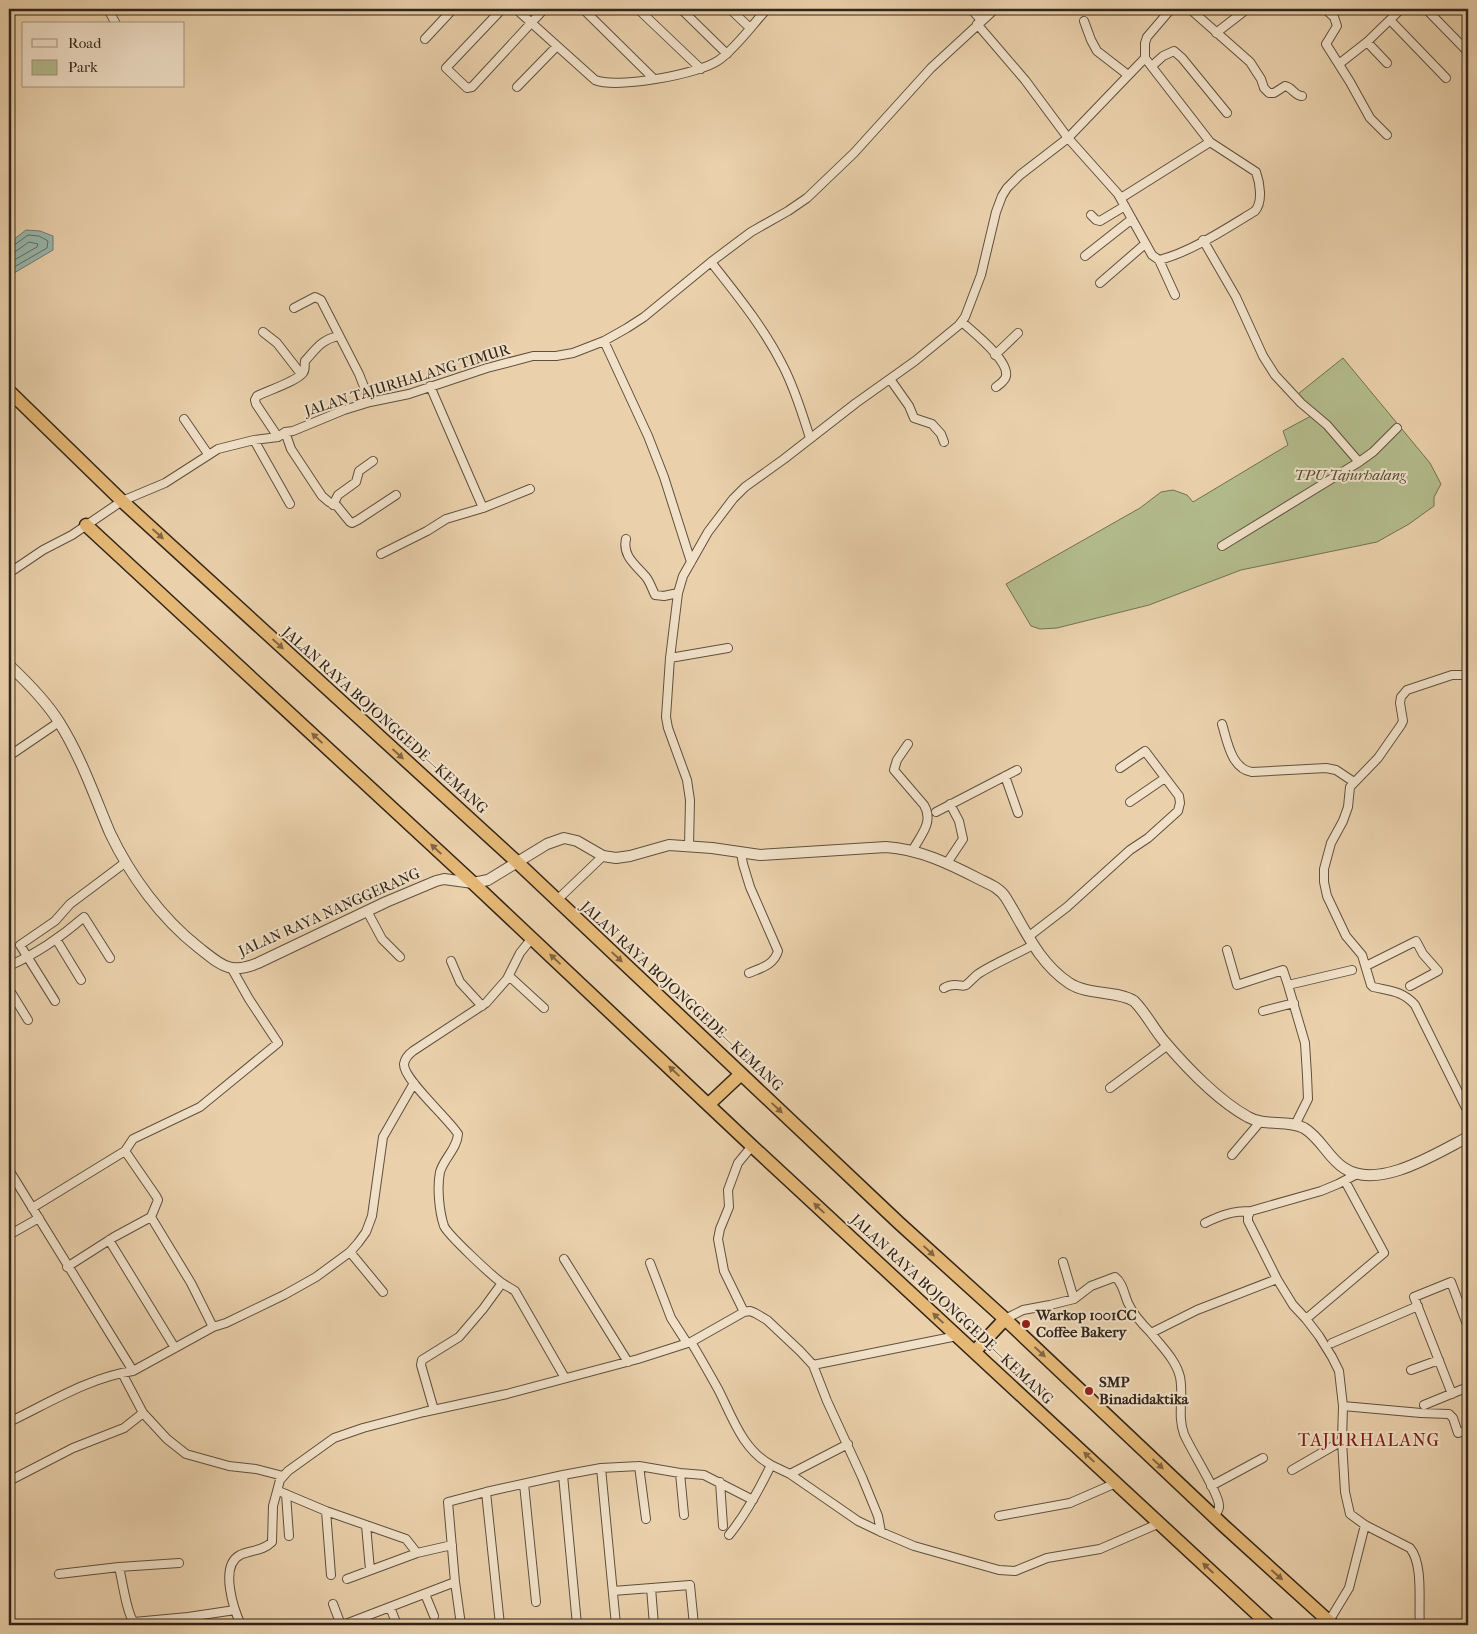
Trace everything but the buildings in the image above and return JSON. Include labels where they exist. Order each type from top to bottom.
[{"type":"highway","name":"JALAN RAYA BOJONGGEDE—KEMANG","points":[[9,391],[122,501],[518,863],[556,901],[899,1223],[1005,1319],[1214,1517],[1331,1623]]},
{"type":"highway","name":"JALAN RAYA BOJONGGEDE—KEMANG","points":[[86,525],[1269,1625]]},
{"type":"highway","points":[[709,1104],[741,1074]]},
{"type":"highway","points":[[975,1351],[1005,1319]]},
{"type":"street","points":[[108,9],[115,22]]},
{"type":"street","points":[[425,39],[453,9]]},
{"type":"street","points":[[502,9],[446,68],[467,88],[472,87],[544,9]]},
{"type":"street","points":[[516,9],[590,76],[601,83],[654,79],[701,69],[727,54],[767,9]]},
{"type":"street","points":[[583,9],[654,79]]},
{"type":"street","points":[[638,9],[701,69]]},
{"type":"street","points":[[681,9],[727,54]]},
{"type":"street","points":[[730,9],[750,28]]},
{"type":"street","points":[[971,9],[1068,138],[1123,202],[1145,244],[1152,255],[1159,260],[1175,295]]},
{"type":"street","name":"JALAN TAJURHALANG TIMUR","points":[[9,573],[43,550],[72,535],[122,501],[165,483],[218,449],[254,440],[278,437],[285,432],[293,431],[344,410],[370,402],[409,394],[524,358],[572,353],[604,341],[644,317],[751,232],[788,211],[811,194],[849,158],[919,81],[994,9]]},
{"type":"street","points":[[689,846],[690,800],[687,780],[666,717],[670,658],[678,593],[683,576],[708,532],[744,487],[784,460],[810,438],[944,339],[962,322],[981,276],[996,212],[1007,188],[1068,138],[1145,58],[1147,37],[1171,9]]},
{"type":"street","points":[[1190,9],[1250,62],[1268,93],[1273,94],[1285,86],[1290,87],[1298,95],[1302,96]]},
{"type":"street","points":[[1216,33],[1247,9]]},
{"type":"street","points":[[1325,9],[1337,22],[1336,28],[1326,44],[1370,118],[1387,135]]},
{"type":"street","points":[[1339,64],[1367,42],[1401,9]]},
{"type":"street","points":[[1426,9],[1465,43],[1468,52]]},
{"type":"street","points":[[1390,20],[1446,78]]},
{"type":"street","points":[[1084,21],[1097,51],[1128,75]]},
{"type":"street","points":[[1367,42],[1388,63]]},
{"type":"street","points":[[517,87],[557,46]]},
{"type":"street","points":[[1152,66],[1163,56],[1174,51],[1182,58],[1226,113]]},
{"type":"street","points":[[1145,58],[1210,142],[1254,170],[1258,180],[1259,200],[1258,208],[1255,211],[1176,254],[1159,260]]},
{"type":"street","points":[[1091,215],[1100,221],[1123,202],[1210,142]]},
{"type":"street","points":[[1086,256],[1132,220]]},
{"type":"street","points":[[1203,240],[1236,297],[1263,356],[1275,375],[1301,403],[1327,425],[1359,462]]},
{"type":"street","points":[[1100,283],[1145,244]]},
{"type":"street","points":[[711,262],[749,310],[777,354],[799,401],[810,438]]},
{"type":"street","points":[[294,308],[317,298],[320,300],[359,374],[370,402]]},
{"type":"street","points":[[962,322],[979,337],[1003,364],[1006,374],[1003,382],[996,387]]},
{"type":"street","points":[[264,332],[282,348],[301,374]]},
{"type":"street","points":[[995,354],[1018,333]]},
{"type":"street","points":[[278,437],[256,404],[257,396],[301,374],[305,368],[305,361],[320,344],[327,338],[338,336]]},
{"type":"street","points":[[604,341],[648,436],[670,495],[691,562]]},
{"type":"street","points":[[890,379],[909,406],[914,418],[932,424],[941,434],[944,442]]},
{"type":"street","points":[[430,386],[483,508]]},
{"type":"street","points":[[184,419],[208,454]]},
{"type":"street","points":[[1222,546],[1359,462],[1373,452],[1398,428]]},
{"type":"street","points":[[285,432],[291,448],[322,496],[337,506],[352,523],[396,495]]},
{"type":"street","points":[[254,440],[290,504]]},
{"type":"street","points":[[333,505],[338,495],[356,482],[359,471],[373,460]]},
{"type":"street","points":[[381,554],[427,531],[446,519],[483,508],[530,489]]},
{"type":"street","points":[[626,539],[624,547],[630,559],[646,578],[655,595],[664,596],[678,593]]},
{"type":"street","points":[[670,658],[728,648]]},
{"type":"street","name":"JALAN RAYA NANGGERANG","points":[[9,665],[59,722],[94,790],[111,834],[141,885],[168,919],[207,955],[232,969],[240,970],[258,963],[367,911],[436,881],[444,879],[473,883],[488,880],[548,844],[564,838],[577,841],[603,856]]},
{"type":"street","points":[[1468,675],[1452,674],[1407,690],[1401,698],[1403,721],[1378,758],[1354,782],[1348,793],[1348,807],[1331,843],[1324,869],[1327,896],[1346,936],[1362,955],[1371,985],[1400,992],[1415,1005],[1468,1112]]},
{"type":"street","points":[[9,756],[59,722]]},
{"type":"street","points":[[1222,724],[1233,757],[1246,771],[1326,768],[1336,770],[1354,782]]},
{"type":"street","points":[[908,744],[897,760],[894,770],[924,805],[928,811],[929,819],[912,851]]},
{"type":"street","points":[[944,988],[953,984],[966,985],[976,975],[1030,941],[1130,850],[1148,838],[1178,811],[1179,796],[1145,751],[1120,768]]},
{"type":"street","points":[[936,812],[1017,770]]},
{"type":"street","points":[[1004,776],[1018,813]]},
{"type":"street","points":[[1130,802],[1165,778]]},
{"type":"street","points":[[947,863],[963,839],[959,821],[950,804]]},
{"type":"street","points":[[556,901],[603,856],[616,858],[630,856],[669,845],[760,855],[886,847],[912,851],[947,863],[1002,892],[1030,941],[1058,973],[1077,987],[1134,1001],[1168,1045],[1194,1074],[1242,1114],[1260,1122],[1294,1125],[1310,1133],[1335,1162],[1346,1170],[1372,1176],[1402,1170],[1468,1137]]},
{"type":"street","points":[[742,853],[743,864],[752,892],[778,951],[776,957],[770,963],[749,973]]},
{"type":"street","points":[[54,1001],[20,945],[55,921],[70,904],[126,862]]},
{"type":"street","points":[[367,911],[382,939],[400,957]]},
{"type":"street","points":[[9,966],[28,958],[84,917],[110,958]]},
{"type":"street","points":[[532,938],[520,953],[509,976],[496,994],[482,1006],[413,1051],[407,1057],[404,1064],[407,1074],[458,1134],[458,1138],[441,1169],[438,1183],[444,1226],[453,1238],[502,1283],[515,1291],[565,1378]]},
{"type":"street","points":[[56,939],[81,980]]},
{"type":"street","points":[[1366,966],[1416,940],[1423,954],[1438,970],[1410,986]]},
{"type":"street","points":[[1227,950],[1237,985],[1283,970],[1305,1042],[1308,1075],[1308,1098],[1294,1125]]},
{"type":"street","points":[[451,961],[460,982],[482,1006]]},
{"type":"street","points":[[32,1208],[125,1151],[133,1139],[200,1107],[278,1043],[232,969]]},
{"type":"street","points":[[1288,985],[1352,970]]},
{"type":"street","points":[[509,976],[544,1008]]},
{"type":"street","points":[[9,989],[28,1020]]},
{"type":"street","points":[[1263,1012],[1294,1003]]},
{"type":"street","points":[[1110,1088],[1168,1045]]},
{"type":"street","points":[[9,1422],[94,1381],[122,1372],[133,1371],[213,1326],[226,1323],[284,1295],[316,1277],[350,1252],[366,1232],[372,1216],[383,1137],[414,1083]]},
{"type":"street","points":[[1232,1155],[1260,1122]]},
{"type":"street","points":[[744,1312],[724,1272],[718,1239],[729,1207],[728,1190],[733,1176],[741,1157],[752,1146]]},
{"type":"street","points":[[67,1267],[109,1240],[151,1217],[158,1200],[125,1151]]},
{"type":"street","points":[[9,1170],[67,1267],[133,1371]]},
{"type":"street","points":[[1357,1174],[1321,1190],[1258,1208],[1251,1212],[1248,1216],[1248,1221],[1293,1305],[1306,1319],[1337,1366],[1343,1406],[1342,1441],[1350,1514],[1365,1525],[1410,1548],[1415,1553],[1418,1573],[1420,1625]]},
{"type":"street","points":[[1306,1319],[1384,1253],[1345,1180]]},
{"type":"street","points":[[1205,1223],[1222,1214],[1237,1211],[1251,1212]]},
{"type":"street","points":[[151,1217],[191,1283],[213,1326]]},
{"type":"street","points":[[9,1235],[39,1218]]},
{"type":"street","points":[[109,1240],[175,1348]]},
{"type":"street","points":[[350,1252],[383,1292]]},
{"type":"street","points":[[564,1259],[628,1362]]},
{"type":"street","points":[[650,1262],[671,1318],[689,1342],[718,1389],[741,1434],[759,1457],[790,1474],[851,1516],[881,1532],[914,1546],[981,1566],[1015,1571],[1047,1558],[1100,1549],[1160,1524]]},
{"type":"street","points":[[1063,1262],[1074,1299]]},
{"type":"street","points":[[1005,1319],[1023,1310],[1050,1306],[1074,1299],[1090,1286],[1115,1277],[1120,1282],[1136,1315],[1170,1356],[1177,1368],[1180,1379],[1181,1423],[1188,1444],[1219,1502],[1219,1507],[1214,1517]]},
{"type":"street","points":[[1151,1333],[1197,1310],[1277,1278]]},
{"type":"street","points":[[1452,1394],[1414,1297],[1450,1282],[1468,1327]]},
{"type":"street","points":[[434,1410],[421,1365],[422,1360],[459,1338],[483,1310],[502,1283]]},
{"type":"street","points":[[1332,1343],[1418,1306]]},
{"type":"street","points":[[241,1625],[235,1610],[229,1578],[232,1563],[239,1555],[267,1547],[272,1542],[274,1533],[273,1506],[278,1484],[288,1471],[322,1446],[341,1435],[628,1362],[689,1342],[744,1312],[750,1311],[767,1320],[812,1365],[878,1516],[881,1532]]},
{"type":"street","points":[[812,1365],[957,1336]]},
{"type":"street","points":[[1411,1370],[1439,1360]]},
{"type":"street","points":[[122,1372],[143,1413],[167,1439],[186,1454],[229,1466],[256,1469],[283,1476]]},
{"type":"street","points":[[1424,1405],[1468,1387]]},
{"type":"street","points":[[1343,1406],[1449,1414],[1453,1418],[1458,1433],[1468,1430]]},
{"type":"street","points":[[9,1482],[72,1448],[124,1428],[143,1413]]},
{"type":"street","points":[[1292,1470],[1342,1441]]},
{"type":"street","points":[[790,1474],[848,1444]]},
{"type":"street","points":[[1211,1486],[1263,1458]]},
{"type":"street","points":[[728,1535],[742,1518],[753,1500],[771,1464]]},
{"type":"street","points":[[461,1625],[448,1502],[600,1468],[639,1466],[680,1474],[704,1475],[753,1500]]},
{"type":"street","points":[[639,1466],[646,1519]]},
{"type":"street","points":[[600,1468],[616,1625]]},
{"type":"street","points":[[680,1474],[684,1515]]},
{"type":"street","points":[[563,1475],[577,1625]]},
{"type":"street","points":[[720,1482],[723,1526]]},
{"type":"street","points":[[999,1516],[1070,1504],[1116,1483]]},
{"type":"street","points":[[524,1484],[536,1602]]},
{"type":"street","points":[[486,1492],[500,1625]]},
{"type":"street","points":[[289,1536],[284,1493],[326,1511],[406,1539],[417,1553]]},
{"type":"street","points":[[326,1511],[331,1575]]},
{"type":"street","points":[[366,1525],[370,1570]]},
{"type":"street","points":[[1331,1623],[1349,1588],[1365,1525]]},
{"type":"street","points":[[347,1579],[417,1553],[452,1545]]},
{"type":"street","points":[[59,1574],[179,1563]]},
{"type":"street","points":[[119,1567],[131,1619],[134,1622],[235,1610]]},
{"type":"street","points":[[333,1604],[342,1625],[354,1623],[455,1582]]},
{"type":"street","points":[[613,1591],[690,1585],[694,1625]]},
{"type":"street","points":[[651,1588],[654,1625]]},
{"type":"street","points":[[424,1594],[434,1616]]},
{"type":"street","points":[[390,1607],[397,1625]]},
{"type":"green space","name":"TPU Tajurhalang","points":[[1343,358],[1430,463],[1441,484],[1434,497],[1434,506],[1409,524],[1377,542],[1241,570],[1149,605],[1057,628],[1040,629],[1031,626],[1006,584],[1140,508],[1161,492],[1173,490],[1187,495],[1193,502],[1288,445],[1283,431],[1311,416],[1293,398]]},
{"type":"water","points":[[26,230],[40,231],[53,236],[53,250],[9,276],[9,243]]},
{"type":"place","name":"Warkop 1001CC Coffee Bakery","points":[[1026,1324]]},
{"type":"place","name":"SMP Binadidaktika","points":[[1089,1391]]},
{"type":"district","name":"TAJURHALANG","points":[[1369,1440]]}]
